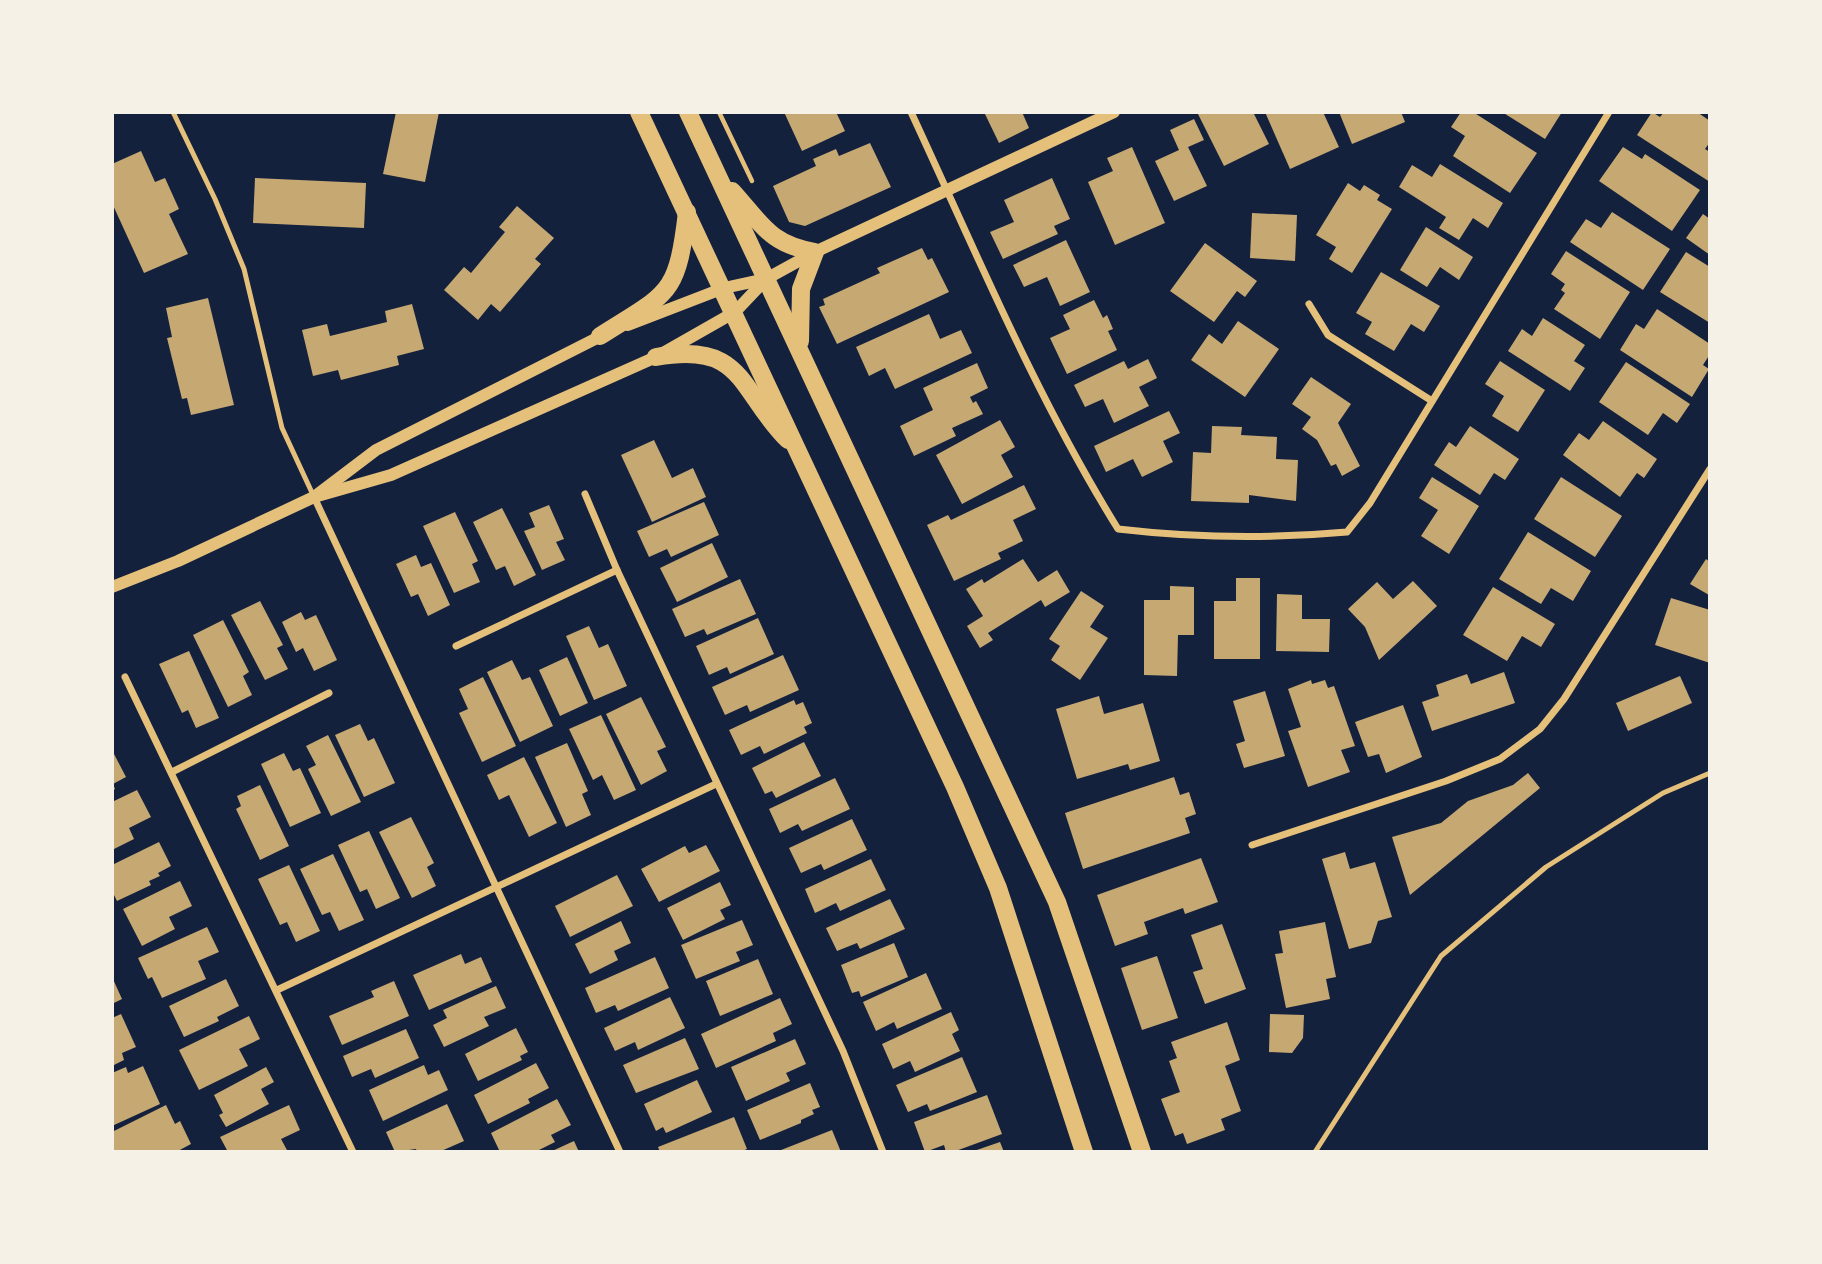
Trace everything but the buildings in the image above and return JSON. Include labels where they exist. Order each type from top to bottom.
[{"type":"main road","points":[[639,112],[724,288],[955,787],[998,888],[1084,1152]]},
{"type":"main road","points":[[688,112],[1057,902],[1142,1152]]},
{"type":"main road","points":[[718,176],[777,241],[791,248],[816,252],[801,289],[800,348]]},
{"type":"main road","points":[[600,336],[667,291],[681,261],[687,212]]},
{"type":"main road","points":[[656,357],[697,353],[732,366],[772,424],[797,450]]},
{"type":"street","points":[[911,112],[947,193],[1075,456],[1118,529],[1209,537],[1259,538],[1347,532],[1370,503],[1609,112]]},
{"type":"street","points":[[314,497],[376,450],[600,336],[724,288],[766,279],[816,252],[947,193],[1114,112]]},
{"type":"street","points":[[112,587],[178,561],[314,497],[391,475],[656,357],[735,312],[766,279]]},
{"type":"street","points":[[1309,303],[1328,335],[1432,401]]},
{"type":"street","points":[[1252,845],[1446,781],[1500,759],[1540,729],[1564,699],[1706,483],[1710,469]]},
{"type":"street","points":[[585,494],[617,570],[716,784],[843,1051],[883,1152]]},
{"type":"street","points":[[314,497],[620,1152]]},
{"type":"street","points":[[456,646],[617,570]]},
{"type":"street","points":[[125,677],[353,1152]]},
{"type":"street","points":[[172,772],[329,693]]},
{"type":"street","points":[[277,990],[716,784]]},
{"type":"lane","points":[[173,112],[215,199],[244,269],[282,428],[314,497]]},
{"type":"lane","points":[[1315,1152],[1441,956],[1546,867],[1663,793],[1710,773]]},
{"type":"path","points":[[719,112],[754,185]]}]
